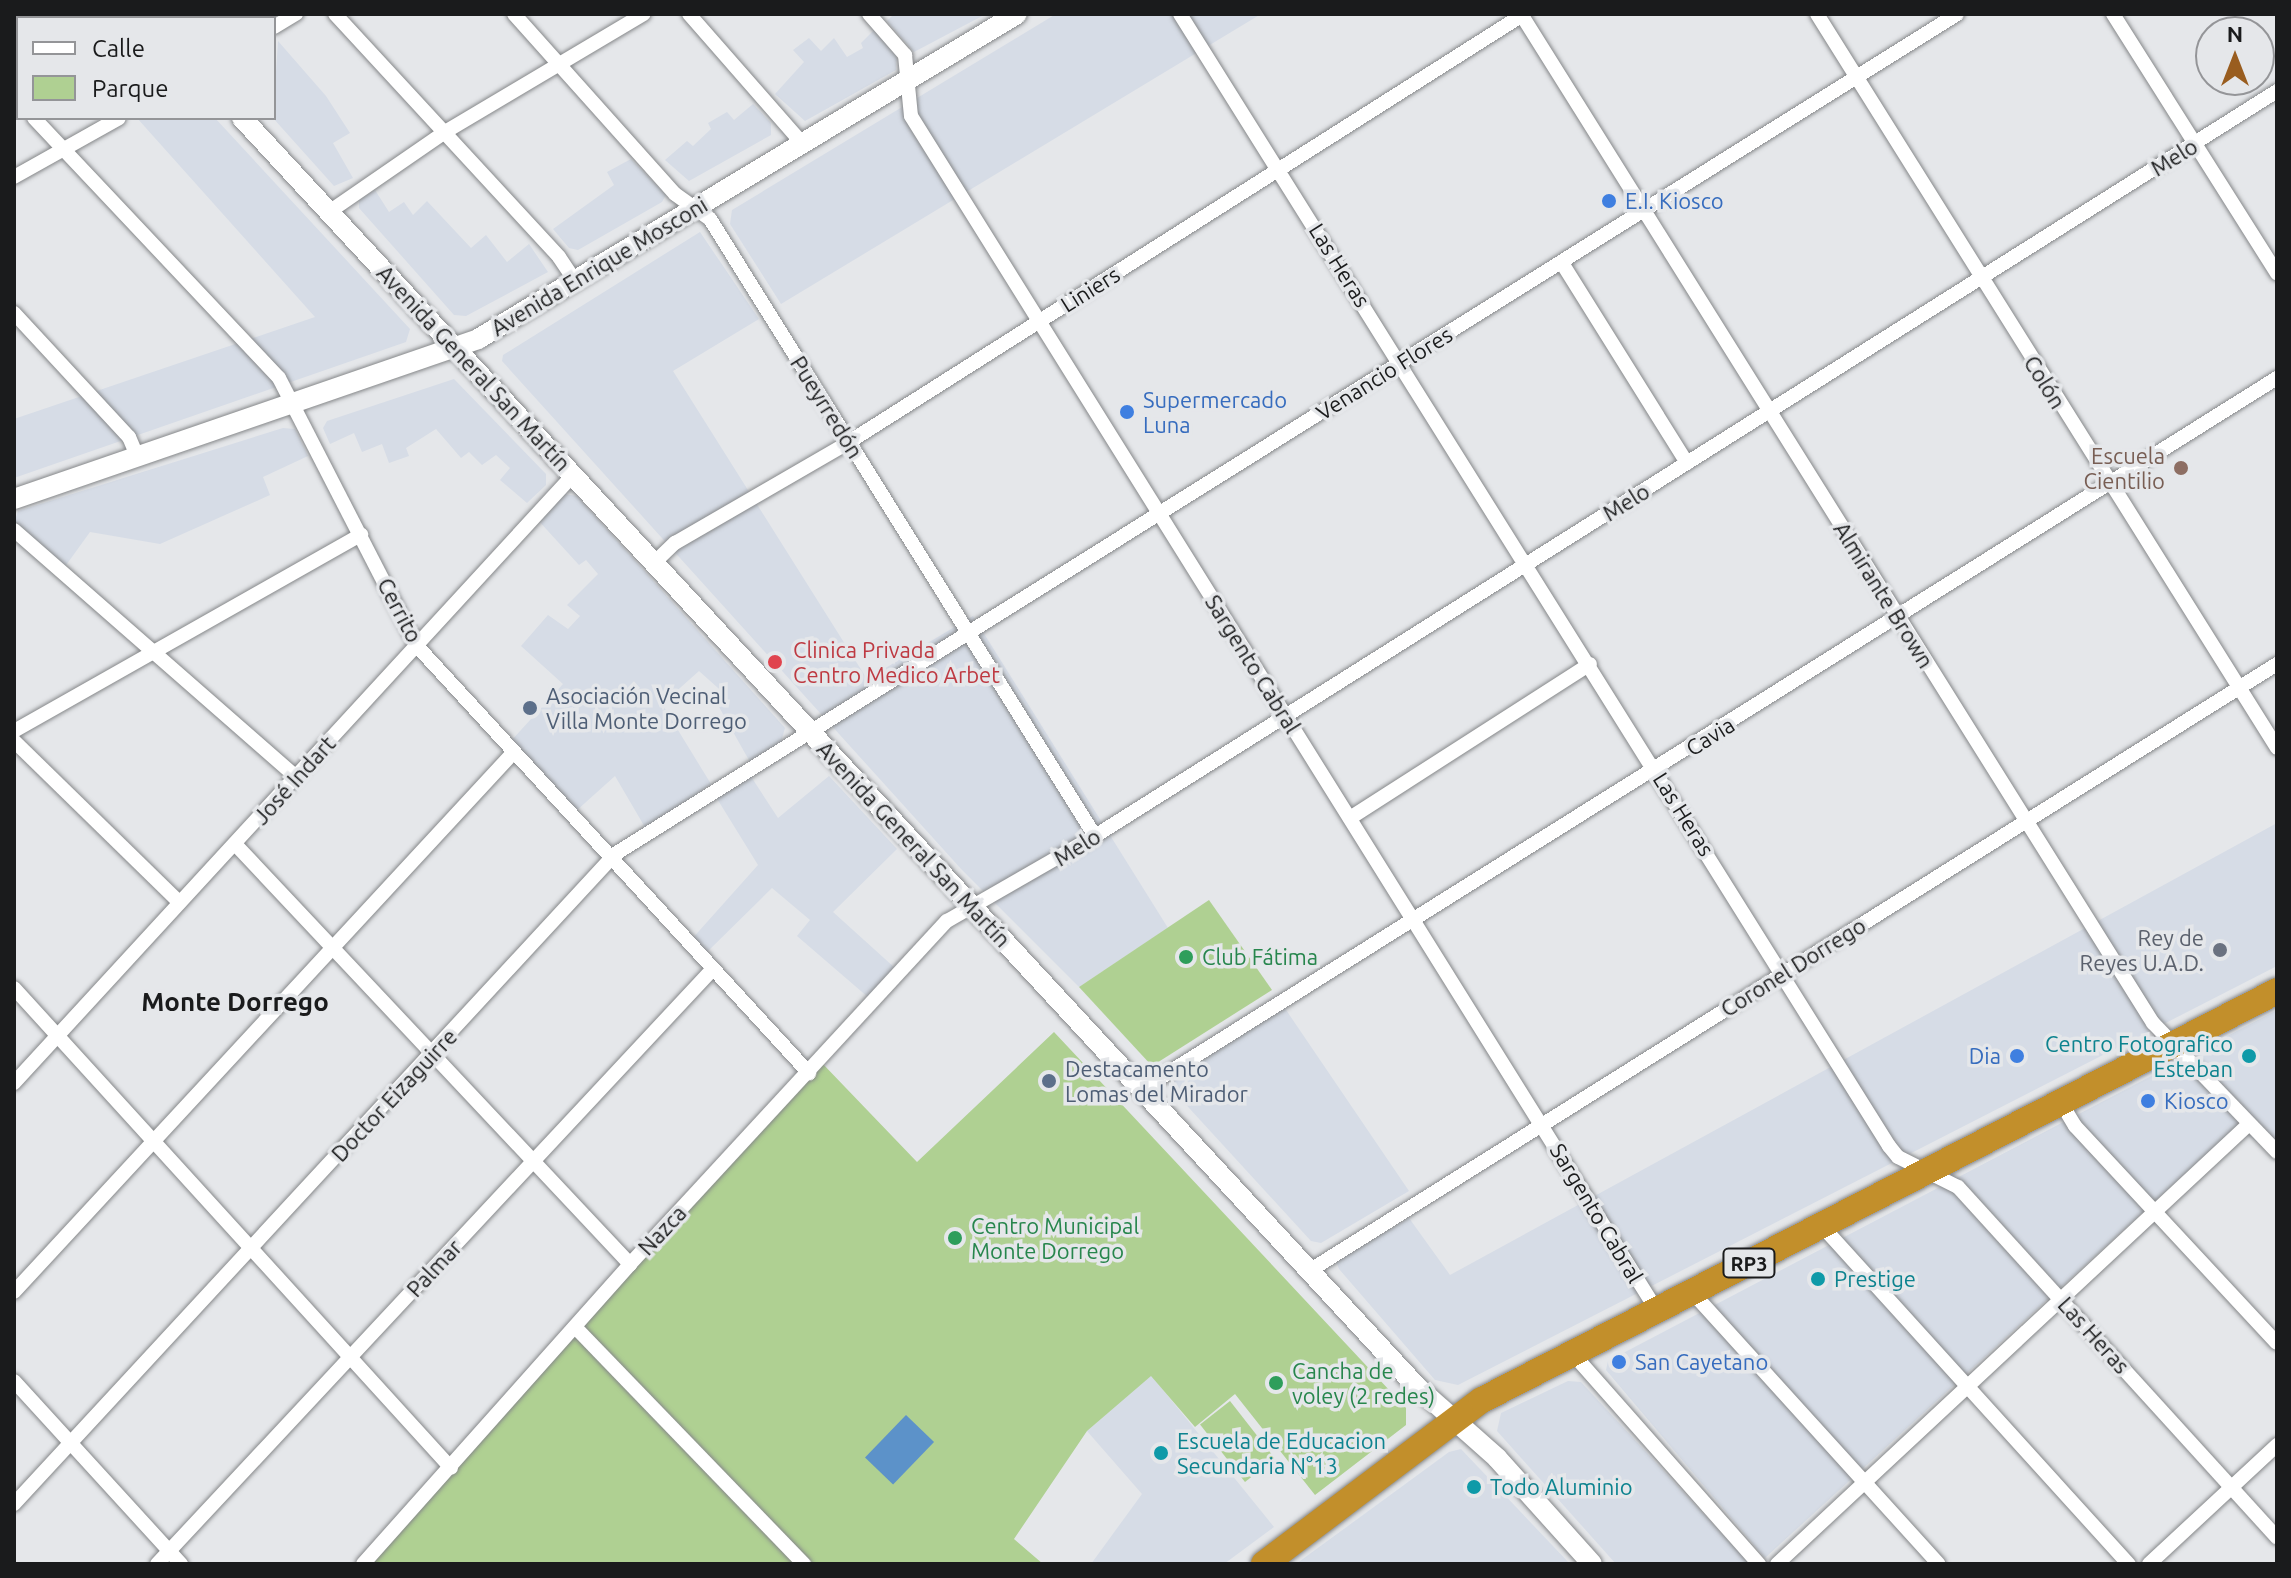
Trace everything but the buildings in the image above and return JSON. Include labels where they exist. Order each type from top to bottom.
[{"type":"highway","name":"RP3","points":[[1268,1563],[1452,1419],[1924,1171],[2277,991]]},
{"type":"main road","name":"Avenida Enrique Mosconi","points":[[14,499],[456,349],[575,281],[1017,14]]},
{"type":"main road","name":"Avenida General San Martín","points":[[244,120],[1309,1271],[1452,1419],[1497,1458],[1592,1564]]},
{"type":"street","points":[[276,26],[296,14]]},
{"type":"street","points":[[335,14],[559,257],[575,281]]},
{"type":"street","name":"Pueyrredón","points":[[514,14],[675,194],[710,219],[1095,836]]},
{"type":"street","points":[[329,212],[445,132],[644,14]]},
{"type":"street","points":[[689,14],[802,143]]},
{"type":"street","name":"Sargento Cabral","points":[[869,14],[905,55],[911,116],[1657,1311]]},
{"type":"street","name":"Las Heras","points":[[1180,14],[1401,361],[1889,1146],[1924,1171],[1958,1187],[2277,1538]]},
{"type":"street","name":"Liniers","points":[[655,562],[675,543],[849,442],[1523,14]]},
{"type":"street","name":"Almirante Brown","points":[[1523,14],[2023,822],[2172,1045],[2277,1152]]},
{"type":"street","name":"Colón","points":[[1817,14],[2277,748]]},
{"type":"street","name":"Venancio Flores","points":[[811,732],[968,630],[1646,211],[1957,14]]},
{"type":"street","points":[[2113,14],[2277,273]]},
{"type":"street","name":"Melo","points":[[972,908],[1095,836],[2277,91]]},
{"type":"street","name":"Cerrito","points":[[36,120],[268,364],[294,405],[417,646],[711,971],[809,1073]]},
{"type":"street","points":[[14,177],[115,120]]},
{"type":"street","points":[[1562,263],[1687,463]]},
{"type":"street","points":[[14,313],[129,437],[138,458]]},
{"type":"street","name":"Cavia","points":[[1141,1090],[2277,378]]},
{"type":"street","name":"José Indart","points":[[14,1083],[573,475]]},
{"type":"street","points":[[14,530],[296,777]]},
{"type":"street","points":[[14,731],[152,650],[361,535]]},
{"type":"street","points":[[1350,818],[1590,664]]},
{"type":"street","name":"Coronel Dorrego","points":[[1309,1271],[2277,664]]},
{"type":"street","name":"Doctor Eizaguirre","points":[[14,1504],[609,859],[811,732]]},
{"type":"street","points":[[14,741],[179,902]]},
{"type":"street","points":[[14,1292],[512,754]]},
{"type":"street","points":[[235,844],[630,1264]]},
{"type":"street","name":"Nazca","points":[[363,1564],[630,1264],[947,921],[972,908]]},
{"type":"street","name":"Palmar","points":[[157,1564],[711,971]]},
{"type":"street","points":[[14,988],[451,1468]]},
{"type":"street","points":[[2060,1101],[2075,1126],[2157,1210],[2277,1343]]},
{"type":"street","points":[[1777,1564],[2249,1124]]},
{"type":"street","points":[[1822,1226],[2129,1564]]},
{"type":"street","points":[[1692,1292],[1939,1564]]},
{"type":"street","points":[[575,1327],[804,1564]]},
{"type":"street","points":[[1573,1354],[1759,1564]]},
{"type":"street","points":[[14,1381],[181,1564]]},
{"type":"street","points":[[2149,1564],[2277,1445]]},
{"type":"shaded area","points":[[894,14],[986,14],[914,52],[887,21]]},
{"type":"shaded area","points":[[1056,14],[1261,14],[781,304],[730,224],[732,210]]},
{"type":"shaded area","points":[[874,30],[897,55],[896,70],[805,121],[775,94],[804,62],[793,50],[809,38],[821,51],[834,38],[847,57],[863,48],[861,43]]},
{"type":"shaded area","points":[[278,41],[326,96],[350,133],[333,143],[353,178],[334,186],[275,120]]},
{"type":"shaded area","points":[[753,104],[771,123],[771,135],[689,181],[665,160],[687,141],[693,146],[711,129],[708,123],[727,112],[734,120]]},
{"type":"shaded area","points":[[139,120],[217,120],[410,329],[406,342],[14,478],[14,419],[315,317]]},
{"type":"shaded area","points":[[631,159],[666,195],[662,202],[578,250],[569,248],[553,229],[614,185],[607,172]]},
{"type":"shaded area","points":[[375,190],[389,212],[404,202],[413,215],[427,201],[471,248],[486,235],[507,262],[529,244],[548,272],[466,316],[454,315],[359,208],[359,200]]},
{"type":"shaded area","points":[[700,232],[759,319],[673,371],[867,679],[973,616],[1168,928],[1079,987],[962,870],[502,361],[503,355]]},
{"type":"shaded area","points":[[454,379],[546,474],[546,485],[527,503],[500,480],[510,468],[496,455],[482,465],[469,452],[461,458],[436,429],[406,448],[409,456],[389,463],[382,444],[362,452],[354,433],[330,444],[323,428],[327,421]]},
{"type":"shaded area","points":[[283,428],[295,429],[308,456],[263,477],[270,495],[160,544],[90,532],[64,568],[14,523],[18,511]]},
{"type":"shaded area","points":[[563,494],[577,496],[785,728],[781,742],[750,762],[719,707],[727,696],[699,671],[662,704],[711,784],[646,829],[615,776],[576,811],[510,742],[563,684],[521,646],[548,615],[568,629],[580,616],[567,605],[598,574],[586,560],[579,565],[537,519]]},
{"type":"shaded area","points":[[750,775],[778,818],[829,776],[897,849],[833,912],[895,968],[869,998],[797,936],[810,920],[772,888],[705,954],[691,940],[758,865],[716,797]]},
{"type":"shaded area","points":[[2277,823],[2277,966],[1458,1385],[1435,1380],[1339,1269],[1336,1261],[1409,1218],[1450,1275]]},
{"type":"shaded area","points":[[1282,1004],[1409,1191],[1321,1243],[1311,1241],[1168,1085]]},
{"type":"shaded area","points":[[2277,1010],[2277,1156],[2236,1127],[1765,1558],[1606,1370],[1608,1361]]},
{"type":"shaded area","points":[[1151,1375],[1274,1527],[1224,1564],[1091,1564],[1142,1494],[1087,1431]]},
{"type":"shaded area","points":[[1568,1381],[1581,1382],[1750,1564],[1616,1564],[1497,1431],[1501,1413]]},
{"type":"shaded area","points":[[1461,1449],[1570,1564],[1296,1564],[1449,1452]]},
{"type":"green space","name":"Club Fátima","points":[[1209,900],[1272,990],[1152,1066],[1079,987]]},
{"type":"green space","name":"Centro Municipal Monte Dorrego","points":[[1054,1032],[1406,1408],[1406,1425],[1315,1495],[1235,1394],[1195,1427],[1151,1376],[1087,1431],[1014,1539],[1043,1564],[369,1564],[821,1062],[917,1162]]},
{"type":"green space","points":[[1230,1401],[1275,1459],[1245,1482],[1200,1424]]},
{"type":"water","points":[[906,1415],[934,1442],[893,1485],[865,1457]]},
{"type":"place","name":"E.I. Kiosco","points":[[1609,201]]},
{"type":"place","name":"Supermercado Luna","points":[[1127,412]]},
{"type":"place","name":"Escuela Cientilio","points":[[2181,468]]},
{"type":"place","name":"Clinica Privada Centro Medico Arbet","points":[[775,662]]},
{"type":"place","name":"Asociación Vecinal Villa Monte Dorrego","points":[[530,708]]},
{"type":"place","name":"Rey de Reyes U.A.D.","points":[[2220,950]]},
{"type":"place","name":"Club Fátima","points":[[1186,957]]},
{"type":"place","name":"Dia","points":[[2017,1056]]},
{"type":"place","name":"Centro Fotografico Esteban","points":[[2249,1056]]},
{"type":"place","name":"Destacamento Lomas del Mirador","points":[[1049,1081]]},
{"type":"place","name":"Kiosco","points":[[2148,1101]]},
{"type":"place","name":"Centro Municipal Monte Dorrego","points":[[955,1238]]},
{"type":"place","name":"Prestige","points":[[1818,1279]]},
{"type":"place","name":"San Cayetano","points":[[1619,1362]]},
{"type":"place","name":"Cancha de voley (2 redes)","points":[[1276,1383]]},
{"type":"place","name":"Escuela de Educacion Secundaria N°13","points":[[1161,1453]]},
{"type":"place","name":"Todo Aluminio","points":[[1474,1487]]},
{"type":"district","name":"Monte Dorrego","points":[[235,1002]]}]
